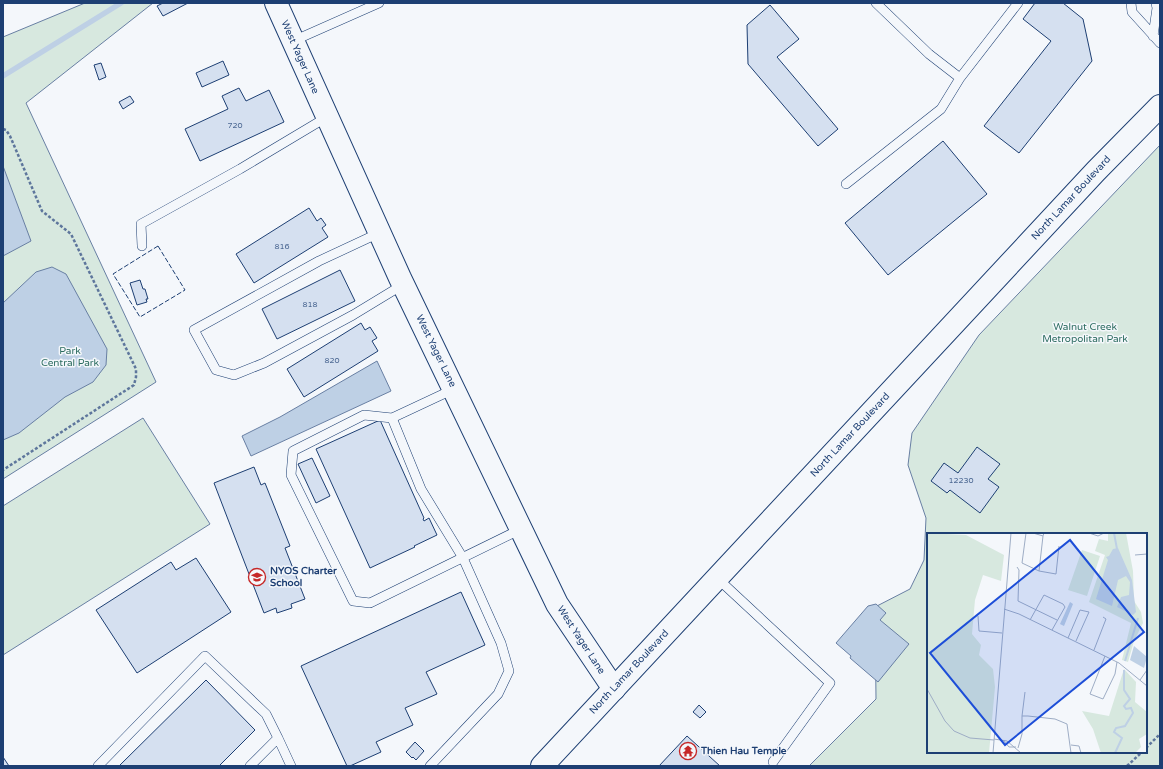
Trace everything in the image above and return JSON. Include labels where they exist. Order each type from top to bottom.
[{"type":"main road","name":"West Yager Lane","points":[[276,3],[404,284],[557,604],[614,689]]},
{"type":"main road","name":"North Lamar Boulevard","points":[[542,766],[1096,171],[1160,106]]},
{"type":"lane","points":[[293,41],[380,3]]},
{"type":"lane","points":[[876,3],[928,54],[960,78]]},
{"type":"lane","points":[[846,184],[940,109],[960,78],[1018,3]]},
{"type":"lane","points":[[1131,3],[1132,12],[1160,43]]},
{"type":"lane","points":[[1153,36],[1157,8],[1156,3]]},
{"type":"lane","points":[[142,246],[141,224],[240,169],[327,116]]},
{"type":"lane","points":[[380,232],[319,261],[194,330],[216,370],[234,375],[264,363],[353,315],[404,284]]},
{"type":"lane","points":[[454,389],[392,418],[364,415],[293,451],[291,475],[353,601],[370,603],[521,530]]},
{"type":"lane","points":[[392,418],[421,489],[463,558],[501,643],[509,671],[498,694],[430,766]]},
{"type":"lane","points":[[717,578],[830,683],[773,762]]},
{"type":"lane","points":[[98,766],[205,656],[266,714],[292,766]]},
{"type":"lane","points":[[250,766],[278,738]]},
{"type":"path","points":[[3,129],[6,130],[10,136],[42,210],[71,234],[136,369],[136,377],[134,385],[3,470]]},
{"type":"path","points":[[1147,747],[1160,734]]},
{"type":"path","points":[[1127,766],[1141,753]]},
{"type":"green space","name":"Park Central Park","points":[[85,3],[153,3],[26,103],[156,382],[3,479],[3,37]]},
{"type":"green space","name":"Walnut Creek Metropolitan Park","points":[[1160,145],[1160,766],[809,766],[876,699],[875,607],[910,589],[924,560],[926,518],[908,465],[912,433],[979,335]]},
{"type":"green space","points":[[143,418],[210,524],[3,655],[3,506]]},
{"type":"water","points":[[3,166],[31,241],[3,256]]},
{"type":"water","points":[[52,267],[66,274],[107,349],[106,365],[93,382],[65,397],[19,433],[3,440],[3,303],[36,272]]},
{"type":"water","points":[[377,361],[391,391],[251,456],[242,436],[280,417]]},
{"type":"water","points":[[876,604],[886,613],[880,620],[909,644],[878,682],[850,658],[851,656],[836,643],[868,606]]},
{"type":"building","points":[[163,3],[188,3],[163,16],[157,6]]},
{"type":"building","points":[[1035,3],[1063,3],[1083,19],[1092,61],[1019,153],[984,126],[1051,41],[1023,19]]},
{"type":"building","points":[[770,5],[799,39],[777,57],[838,129],[818,146],[748,64],[747,25]]},
{"type":"building","points":[[223,61],[229,75],[202,87],[196,73]]},
{"type":"building","points":[[101,63],[106,77],[99,80],[94,65]]},
{"type":"building","points":[[239,88],[246,101],[269,90],[284,122],[200,161],[185,129],[228,109],[222,96]]},
{"type":"building","points":[[130,96],[134,102],[123,109],[119,102]]},
{"type":"building","points":[[943,141],[987,194],[888,275],[845,223]]},
{"type":"building","points":[[309,208],[317,221],[321,218],[326,225],[322,228],[328,237],[254,283],[236,254]]},
{"type":"building","points":[[340,270],[355,301],[277,339],[262,309]]},
{"type":"building","points":[[140,280],[148,299],[146,299],[147,302],[137,305],[130,283]]},
{"type":"building","points":[[361,323],[365,330],[370,327],[377,338],[372,341],[378,351],[304,397],[287,369]]},
{"type":"building","points":[[380,420],[424,518],[423,519],[424,521],[429,518],[437,535],[370,568],[316,449]]},
{"type":"building","points":[[977,447],[1000,464],[988,479],[999,487],[980,513],[950,490],[947,493],[931,481],[944,463],[958,473]]},
{"type":"building","points":[[312,458],[330,496],[316,503],[298,464]]},
{"type":"building","points":[[254,467],[261,485],[265,483],[290,546],[285,548],[305,599],[291,604],[292,608],[277,613],[276,608],[264,613],[214,483]]},
{"type":"building","points":[[196,558],[231,612],[137,673],[96,610],[171,562],[176,570]]},
{"type":"building","points":[[461,592],[485,645],[426,672],[437,694],[405,708],[413,725],[376,742],[381,752],[347,766],[301,666]]},
{"type":"building","points":[[206,680],[255,730],[219,766],[119,766]]},
{"type":"building","points":[[699,705],[706,712],[700,718],[693,712]]},
{"type":"building","name":"Thien Hau Temple","points":[[687,736],[720,766],[659,766]]},
{"type":"building","points":[[415,742],[424,751],[416,760],[406,752]]},
{"type":"building","points":[[3,757],[9,766],[3,766]]},
{"type":"waterway","points":[[3,76],[121,3]]},
{"type":"fence","points":[[158,246],[185,290],[140,317],[113,274],[158,246]]},
{"type":"place","name":"NYOS Charter School","points":[[257,577]]},
{"type":"place","name":"Thien Hau Temple","points":[[688,751]]}]
